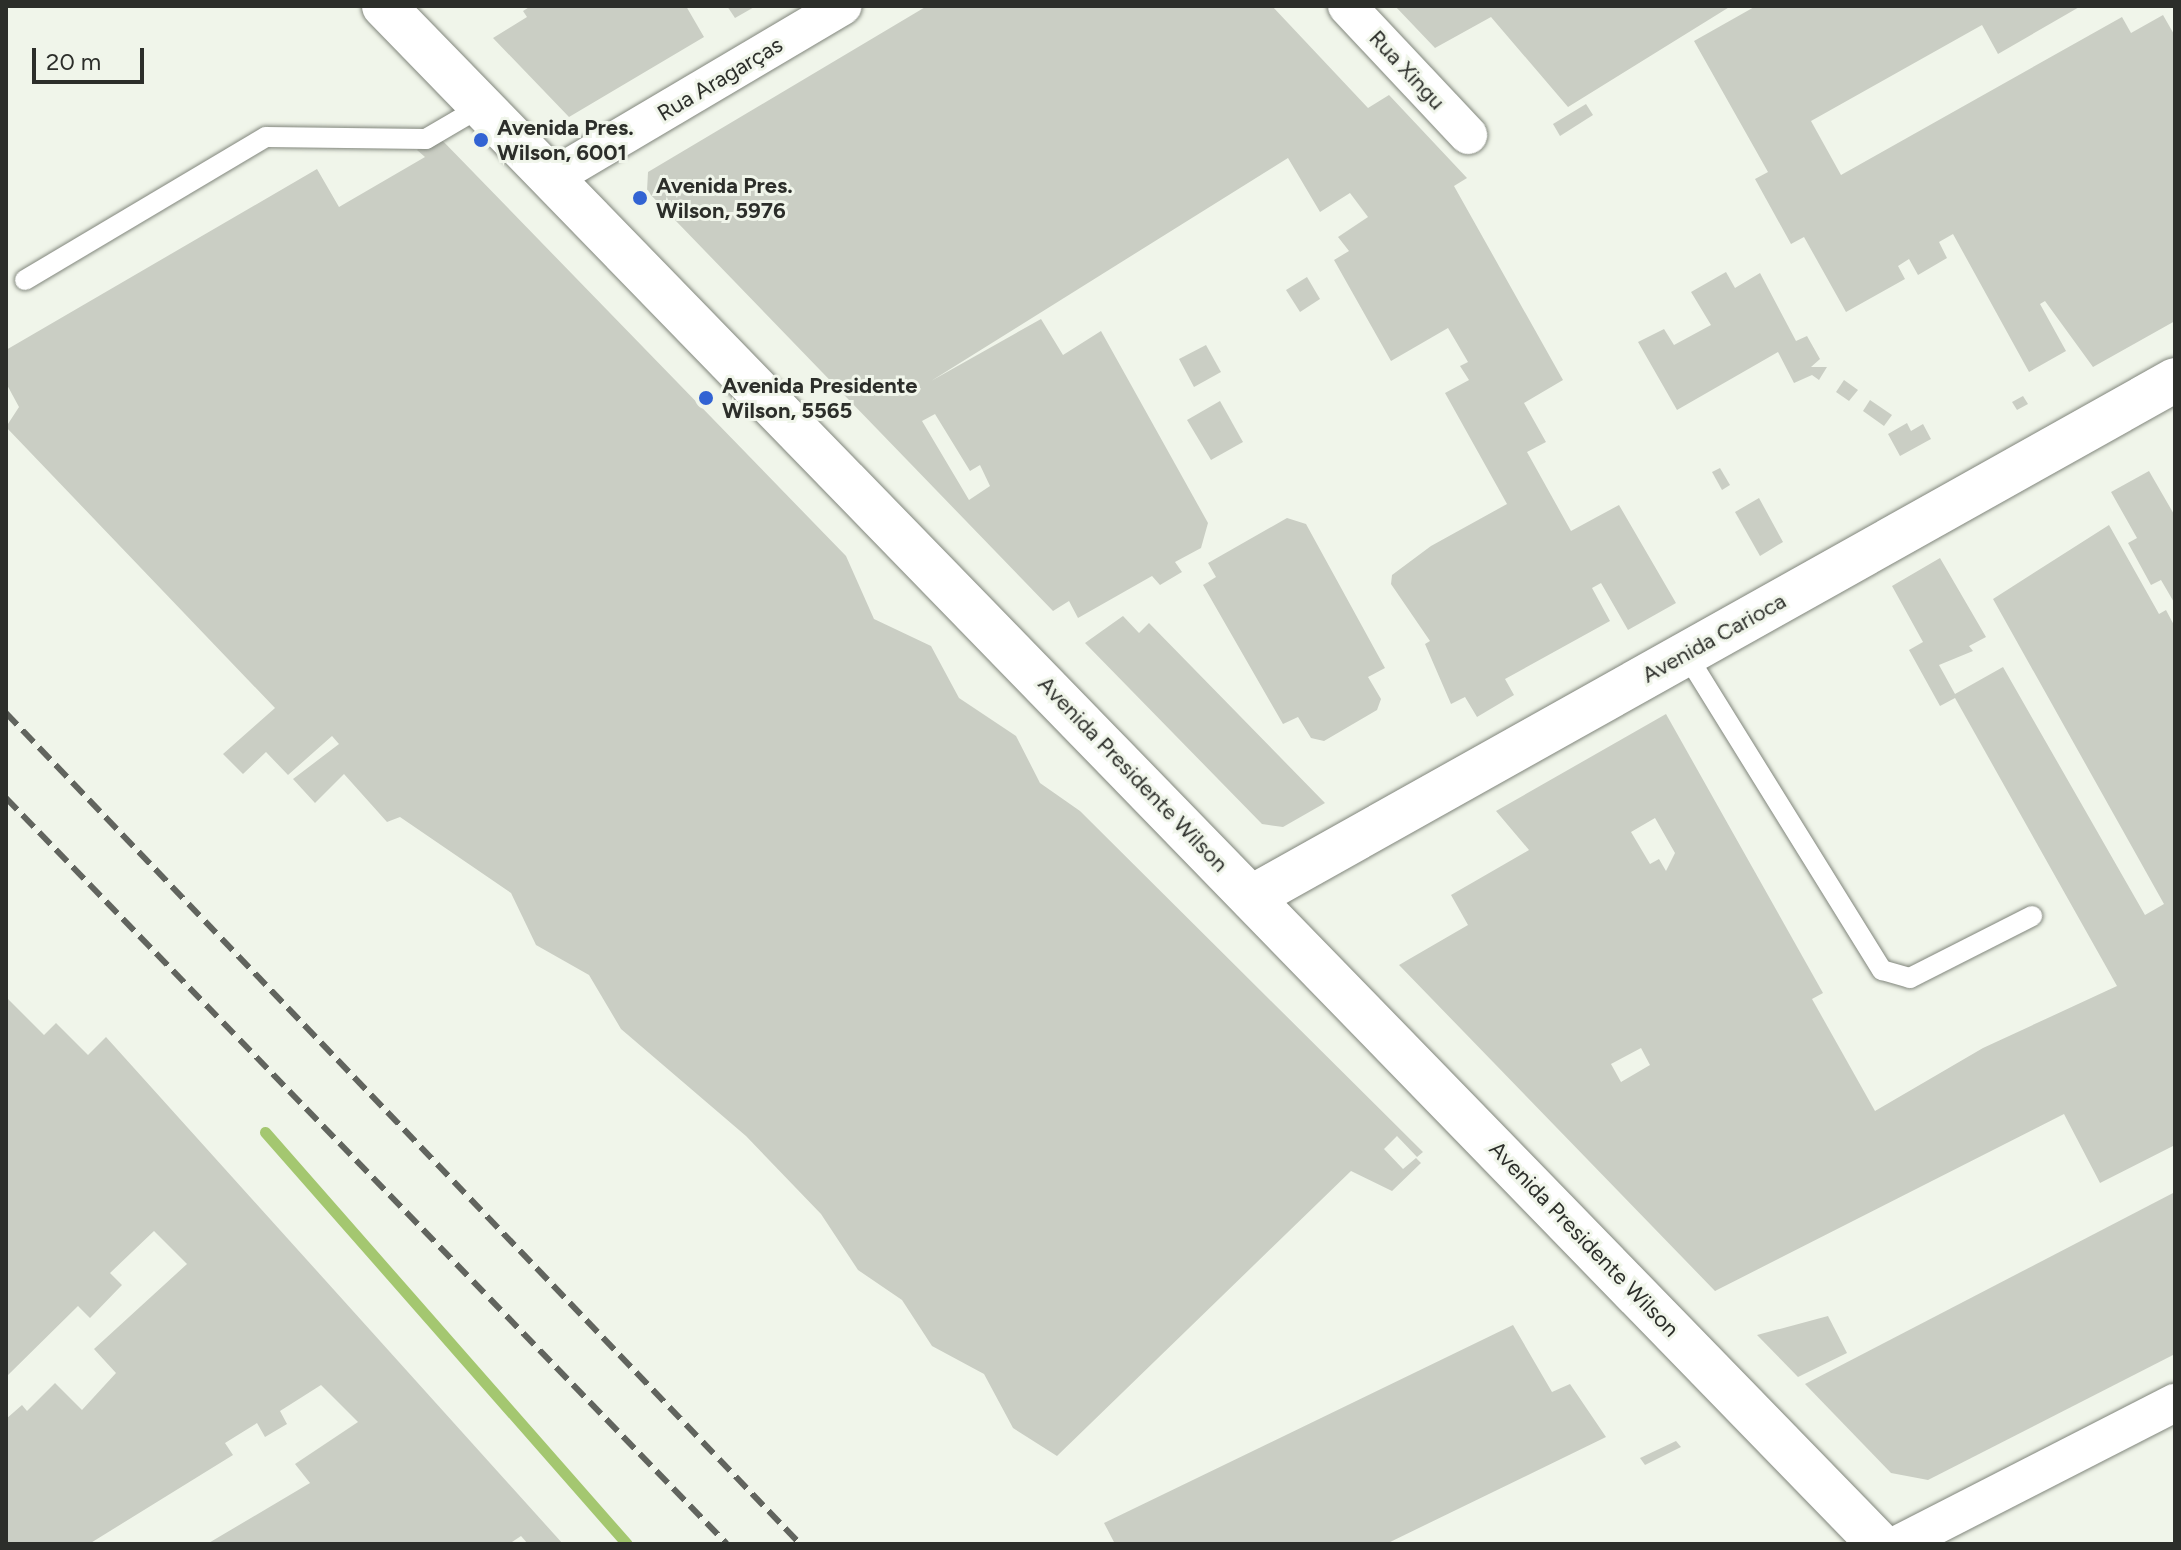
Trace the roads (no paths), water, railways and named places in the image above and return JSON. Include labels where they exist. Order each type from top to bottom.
[{"type":"main road","name":"Avenida Presidente Wilson","points":[[384,6],[486,104],[1879,1544]]},
{"type":"main road","name":"Avenida Carioca","points":[[1252,897],[2175,380]]},
{"type":"street","name":"Rua Aragarças","points":[[555,176],[843,6]]},
{"type":"street","name":"Rua Xingu","points":[[1347,6],[1468,135]]},
{"type":"street","points":[[1899,1544],[2175,1403]]},
{"type":"lane","points":[[25,280],[266,137],[426,139],[486,104]]},
{"type":"lane","points":[[1686,654],[1882,970],[1910,978],[2032,916]]},
{"type":"waterway","points":[[265,1132],[627,1544]]},
{"type":"railway","points":[[6,713],[800,1544]]},
{"type":"railway","points":[[6,798],[727,1544]]},
{"type":"place","name":"Avenida Pres. Wilson, 6001","points":[[481,140]]},
{"type":"place","name":"Avenida Pres. Wilson, 5976","points":[[640,198]]},
{"type":"place","name":"Avenida Presidente Wilson, 5565","points":[[706,398]]}]
